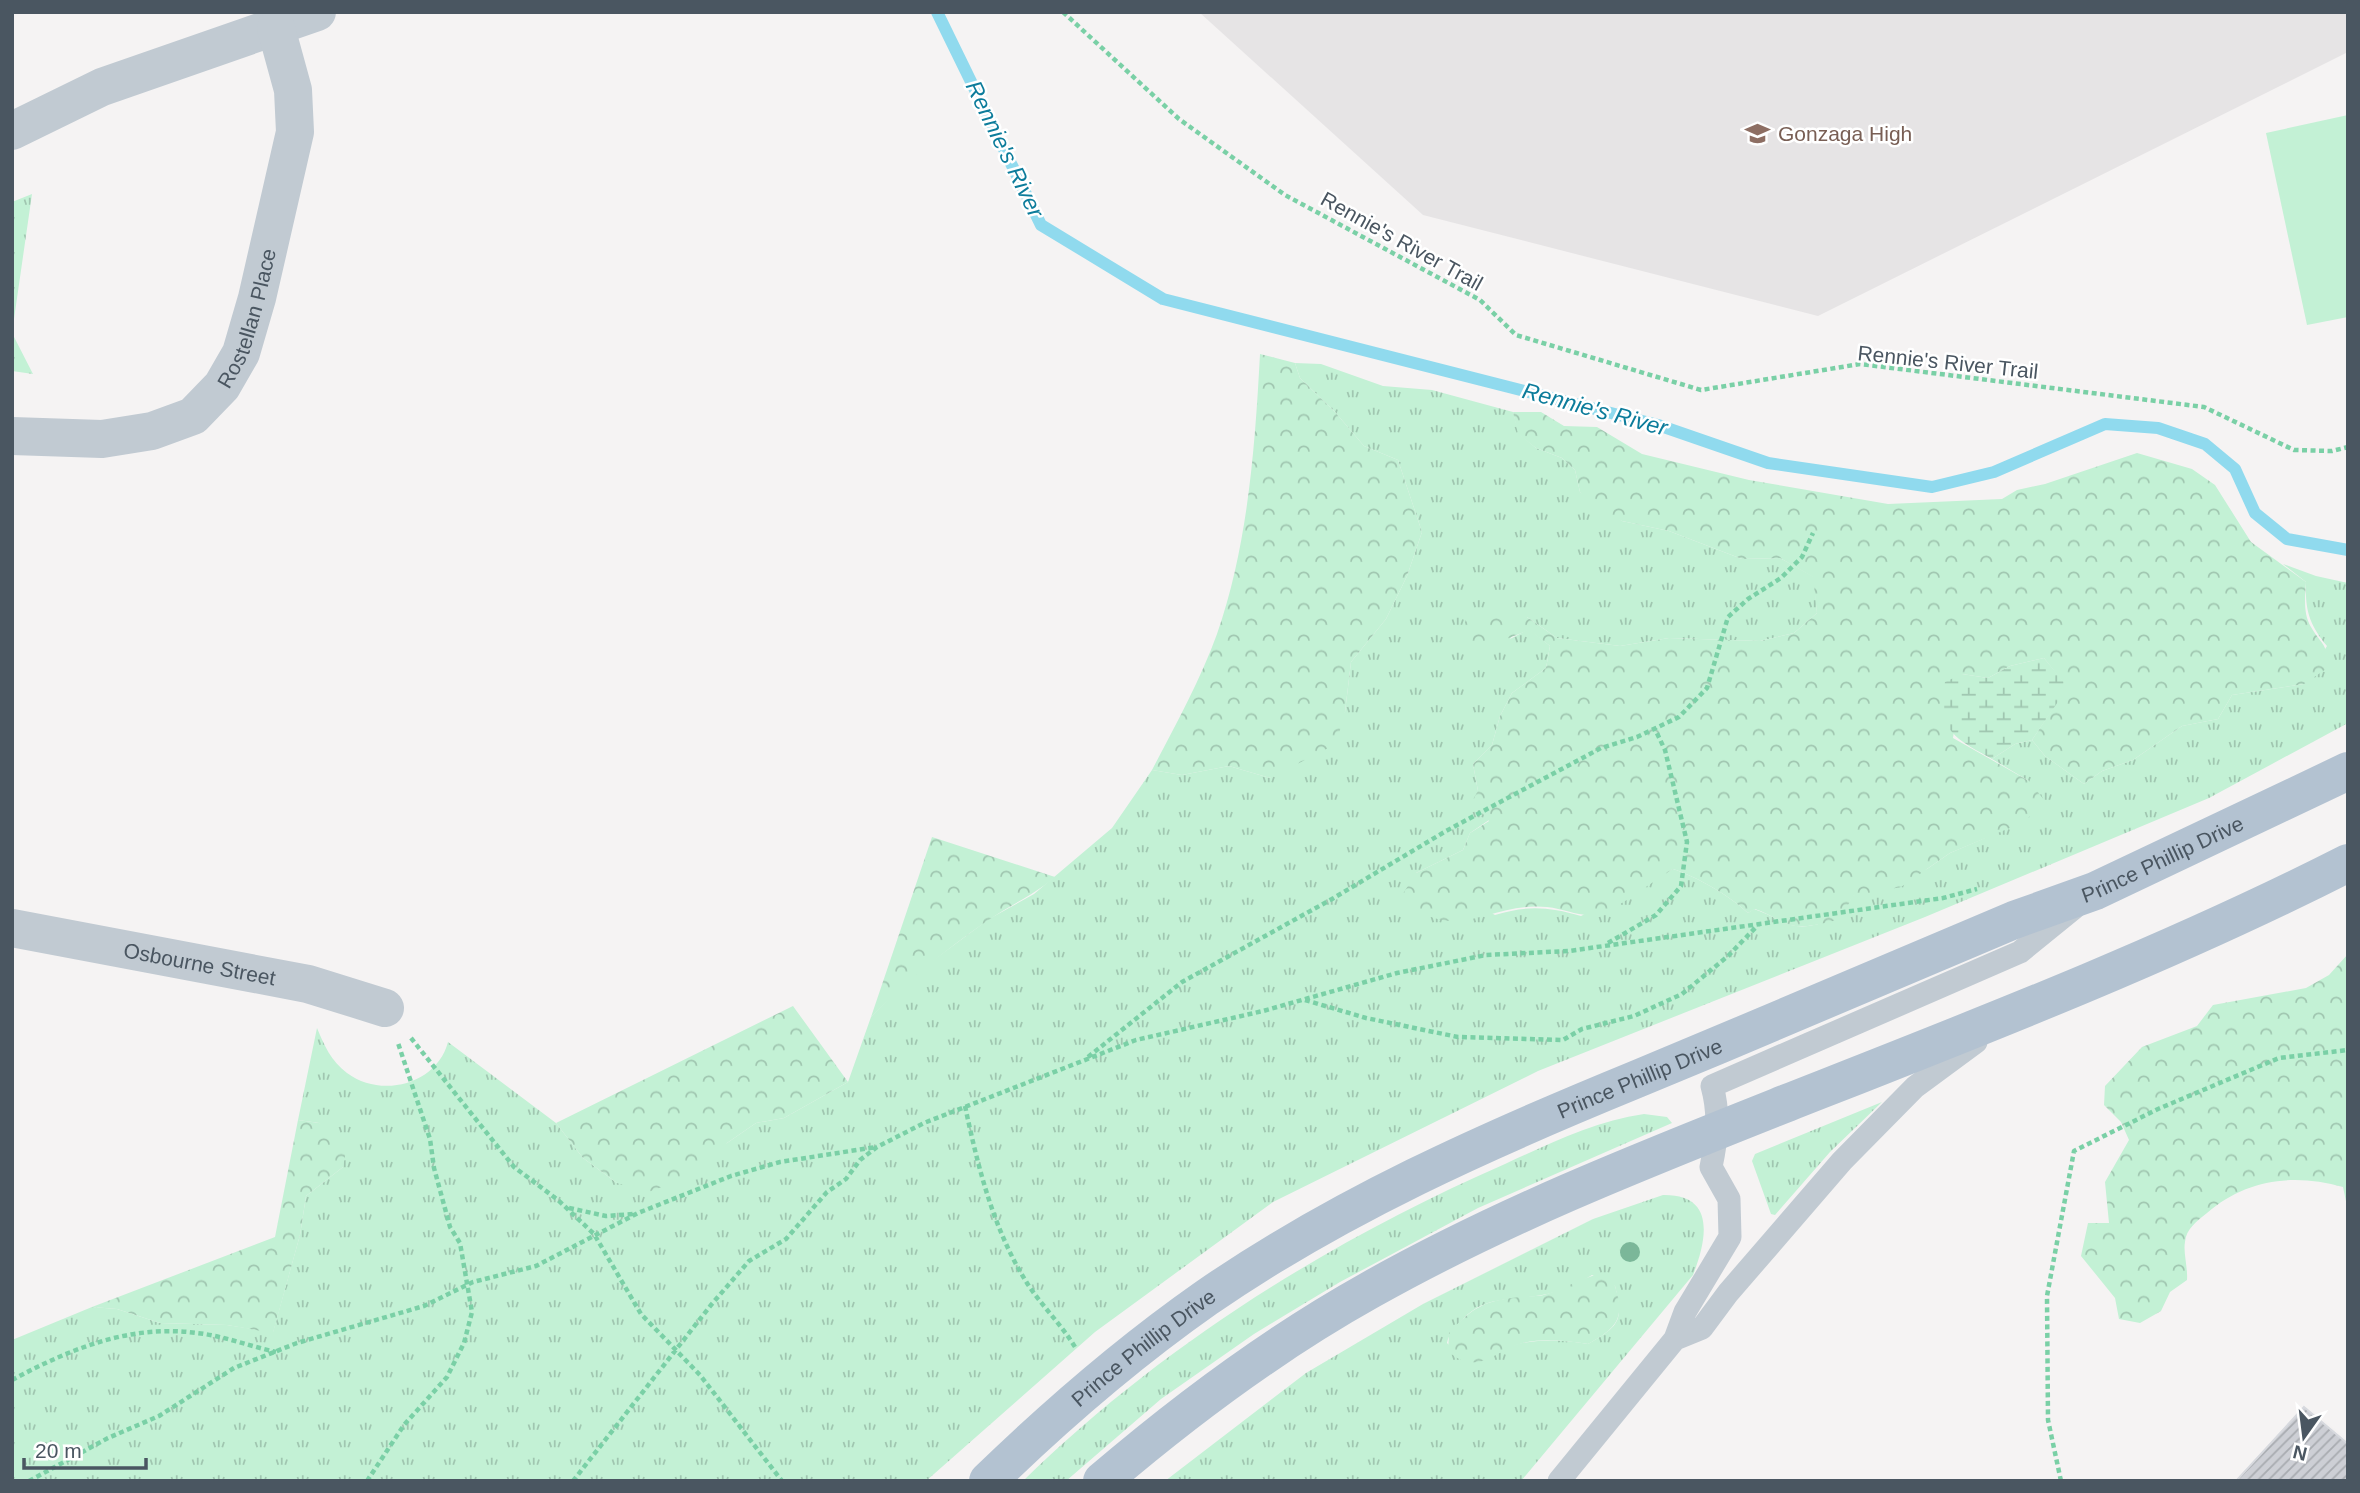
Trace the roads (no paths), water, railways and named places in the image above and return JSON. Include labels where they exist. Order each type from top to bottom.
[{"type":"main road","name":"Prince Phillip Drive","points":[[988,1481],[1129,1357],[1206,1298],[1376,1197],[1529,1122],[2014,920],[2095,891],[2348,771]]},
{"type":"main road","points":[[1102,1481],[1149,1441],[1254,1365],[1371,1289],[1544,1204],[1718,1130],[2017,1010],[2191,936],[2348,863]]},
{"type":"street","points":[[12,131],[102,87],[317,12]]},
{"type":"street","name":"Rostellan Place","points":[[12,436],[102,439],[152,431],[193,416],[222,386],[241,353],[257,298],[295,132],[293,90],[276,28]]},
{"type":"street","name":"Osbourne Street","points":[[12,928],[308,984],[385,1008]]},
{"type":"lane","points":[[1559,1481],[1675,1339],[1685,1312],[1730,1237],[1729,1199],[1711,1167],[1718,1130],[1717,1105],[1712,1086],[2020,952],[2095,891]]},
{"type":"lane","points":[[1675,1339],[1702,1328],[1728,1293],[1842,1161],[1915,1087],[1998,1027],[2017,1010]]},
{"type":"waterway","name":"Rennie's River","points":[[937,12],[1041,225],[1163,299],[1658,425],[1768,463],[1932,487],[1994,472],[2105,424],[2158,428],[2205,444],[2235,469],[2255,513],[2287,539],[2348,550]]},
{"type":"place","name":"Gonzaga High","points":[[1758,133]]}]
